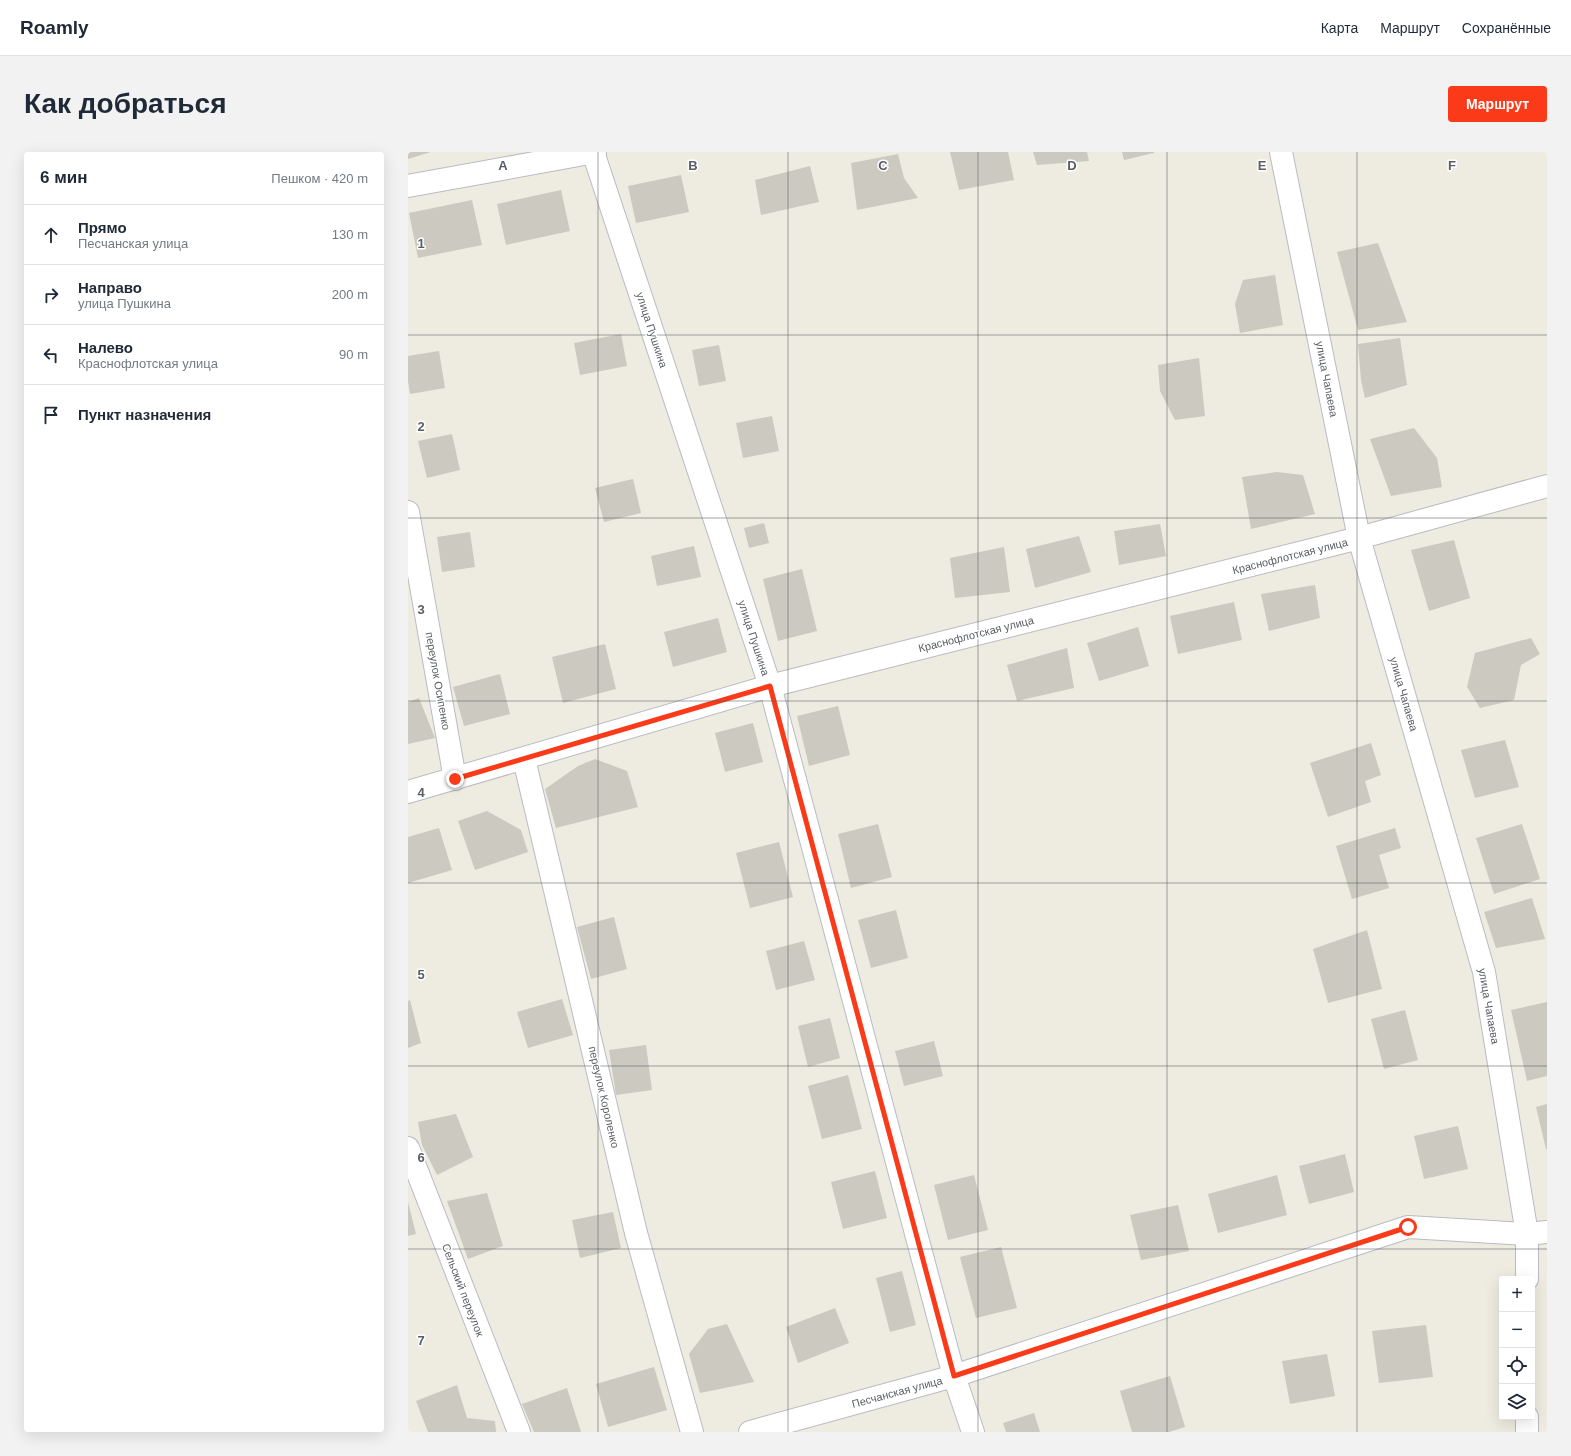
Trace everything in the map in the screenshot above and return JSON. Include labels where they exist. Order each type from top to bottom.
[{"type":"street","points":[[408,186],[594,152]]},
{"type":"street","name":"улица Пушкина","points":[[594,152],[770,686],[954,1376],[973,1432]]},
{"type":"street","name":"улица Чапаева","points":[[1281,152],[1359,538],[1484,972],[1537,1233],[1528,1276]]},
{"type":"street","name":"Краснофлотская улица","points":[[408,792],[770,686],[1359,538],[1547,486]]},
{"type":"street","name":"переулок Осипенко","points":[[408,512],[455,779]]},
{"type":"street","name":"переулок Короленко","points":[[524,759],[636,1232],[692,1432]]},
{"type":"street","name":"Сельский переулок","points":[[408,1148],[519,1432]]},
{"type":"street","name":"Песчанская улица","points":[[750,1432],[954,1376],[1408,1227],[1537,1233]]},
{"type":"street","points":[[1527,1420],[1527,1432]]},
{"type":"building","points":[[408,152],[431,152],[408,159]]},
{"type":"building","points":[[950,152],[1008,152],[1014,180],[959,190]]},
{"type":"building","points":[[1033,152],[1087,152],[1089,161],[1037,165]]},
{"type":"building","points":[[1122,152],[1154,152],[1154,153],[1124,160]]},
{"type":"building","points":[[898,154],[904,178],[918,198],[857,210],[851,163]]},
{"type":"building","points":[[810,166],[819,202],[761,215],[755,180]]},
{"type":"building","points":[[681,175],[689,212],[636,223],[628,186]]},
{"type":"building","points":[[561,190],[570,231],[506,245],[497,204]]},
{"type":"building","points":[[472,200],[482,245],[418,258],[409,213]]},
{"type":"building","points":[[1378,243],[1407,322],[1358,330],[1337,252]]},
{"type":"building","points":[[1275,275],[1283,325],[1240,333],[1235,304],[1243,280]]},
{"type":"building","points":[[621,334],[627,366],[580,375],[574,343]]},
{"type":"building","points":[[1400,338],[1407,385],[1365,398],[1361,380],[1358,344]]},
{"type":"building","points":[[719,345],[726,381],[699,386],[692,350]]},
{"type":"building","points":[[439,351],[445,388],[410,394],[408,381],[408,356]]},
{"type":"building","points":[[1199,358],[1205,416],[1175,420],[1160,391],[1158,365]]},
{"type":"building","points":[[772,416],[779,451],[743,458],[736,423]]},
{"type":"building","points":[[1414,428],[1437,458],[1442,487],[1391,496],[1370,439]]},
{"type":"building","points":[[452,434],[460,470],[427,478],[418,441]]},
{"type":"building","points":[[1277,472],[1303,475],[1315,514],[1251,529],[1242,477]]},
{"type":"building","points":[[633,479],[641,513],[604,522],[595,488]]},
{"type":"building","points":[[764,523],[769,543],[749,548],[744,528]]},
{"type":"building","points":[[1160,524],[1166,556],[1119,565],[1114,531]]},
{"type":"building","points":[[470,532],[475,567],[442,572],[437,537]]},
{"type":"building","points":[[1079,536],[1091,572],[1035,588],[1026,549]]},
{"type":"building","points":[[1454,540],[1470,598],[1429,611],[1411,550]]},
{"type":"building","points":[[694,546],[701,577],[657,586],[651,556]]},
{"type":"building","points":[[1004,547],[1010,592],[955,598],[950,558]]},
{"type":"building","points":[[802,569],[817,631],[778,641],[763,579]]},
{"type":"building","points":[[1315,585],[1320,618],[1269,631],[1261,594]]},
{"type":"building","points":[[1234,602],[1242,640],[1178,654],[1170,616]]},
{"type":"building","points":[[718,618],[727,652],[673,667],[664,632]]},
{"type":"building","points":[[1138,627],[1149,666],[1099,681],[1087,643]]},
{"type":"building","points":[[1531,638],[1540,654],[1521,665],[1514,700],[1480,708],[1467,687],[1475,653]]},
{"type":"building","points":[[605,644],[616,689],[563,703],[552,657]]},
{"type":"building","points":[[1067,648],[1074,688],[1017,701],[1007,665]]},
{"type":"building","points":[[500,674],[510,714],[464,726],[453,687]]},
{"type":"building","points":[[419,698],[435,738],[408,744],[408,702]]},
{"type":"building","points":[[838,706],[850,755],[809,766],[797,716]]},
{"type":"building","points":[[753,723],[763,762],[725,772],[715,733]]},
{"type":"building","points":[[1505,740],[1519,787],[1475,798],[1461,750]]},
{"type":"building","points":[[1371,743],[1381,775],[1365,781],[1371,802],[1328,817],[1310,763]]},
{"type":"building","points":[[595,759],[627,771],[638,807],[556,828],[545,789],[578,766]]},
{"type":"building","points":[[487,811],[521,830],[528,852],[475,870],[458,821]]},
{"type":"building","points":[[878,824],[892,877],[851,888],[838,834]]},
{"type":"building","points":[[1522,824],[1540,879],[1494,894],[1476,838]]},
{"type":"building","points":[[439,828],[452,870],[408,883],[408,837]]},
{"type":"building","points":[[1395,828],[1401,848],[1379,855],[1389,888],[1352,899],[1336,846]]},
{"type":"building","points":[[779,842],[793,897],[750,908],[736,853]]},
{"type":"building","points":[[1532,898],[1545,939],[1496,948],[1484,912]]},
{"type":"building","points":[[896,910],[908,958],[871,968],[858,920]]},
{"type":"building","points":[[614,917],[627,969],[591,979],[577,927]]},
{"type":"building","points":[[1367,930],[1382,989],[1328,1003],[1313,949]]},
{"type":"building","points":[[804,941],[815,980],[776,990],[766,951]]},
{"type":"building","points":[[562,999],[573,1035],[528,1048],[517,1012]]},
{"type":"building","points":[[410,1000],[421,1043],[408,1048],[408,1001]]},
{"type":"building","points":[[1547,1002],[1547,1076],[1527,1081],[1511,1010]]},
{"type":"building","points":[[1405,1010],[1418,1060],[1384,1069],[1371,1019]]},
{"type":"building","points":[[830,1018],[840,1058],[808,1067],[798,1026]]},
{"type":"building","points":[[934,1041],[943,1076],[904,1086],[895,1051]]},
{"type":"building","points":[[646,1045],[652,1090],[616,1095],[609,1050]]},
{"type":"building","points":[[848,1075],[862,1129],[822,1139],[808,1086]]},
{"type":"building","points":[[1547,1104],[1547,1149],[1546,1149],[1536,1107]]},
{"type":"building","points":[[456,1114],[473,1157],[437,1175],[422,1145],[418,1122]]},
{"type":"building","points":[[1458,1126],[1468,1169],[1424,1179],[1414,1136]]},
{"type":"building","points":[[1345,1154],[1354,1192],[1309,1204],[1299,1166]]},
{"type":"building","points":[[875,1171],[887,1218],[843,1229],[831,1182]]},
{"type":"building","points":[[974,1175],[988,1230],[948,1240],[934,1185]]},
{"type":"building","points":[[1277,1175],[1287,1215],[1218,1233],[1208,1194]]},
{"type":"building","points":[[487,1193],[503,1246],[468,1259],[447,1201]]},
{"type":"building","points":[[408,1202],[416,1234],[408,1236]]},
{"type":"building","points":[[1178,1205],[1189,1251],[1141,1260],[1130,1215]]},
{"type":"building","points":[[613,1212],[621,1248],[580,1258],[572,1220]]},
{"type":"building","points":[[1001,1247],[1017,1308],[976,1318],[960,1257]]},
{"type":"building","points":[[902,1271],[916,1325],[890,1332],[876,1278]]},
{"type":"building","points":[[835,1308],[849,1343],[798,1363],[786,1327]]},
{"type":"building","points":[[727,1324],[754,1382],[700,1393],[689,1354],[708,1329]]},
{"type":"building","points":[[1426,1325],[1433,1377],[1379,1383],[1372,1331]]},
{"type":"building","points":[[1327,1354],[1335,1396],[1290,1404],[1282,1361]]},
{"type":"building","points":[[654,1367],[667,1410],[608,1427],[596,1384]]},
{"type":"building","points":[[1170,1376],[1185,1427],[1169,1432],[1132,1432],[1120,1391]]},
{"type":"building","points":[[457,1385],[467,1418],[495,1421],[496,1432],[428,1432],[416,1401]]},
{"type":"building","points":[[567,1388],[581,1432],[534,1432],[522,1404]]},
{"type":"building","points":[[1034,1413],[1040,1432],[1006,1432],[1003,1423]]},
{"type":"route","points":[[455,779],[770,686],[954,1376],[1408,1227]]}]
